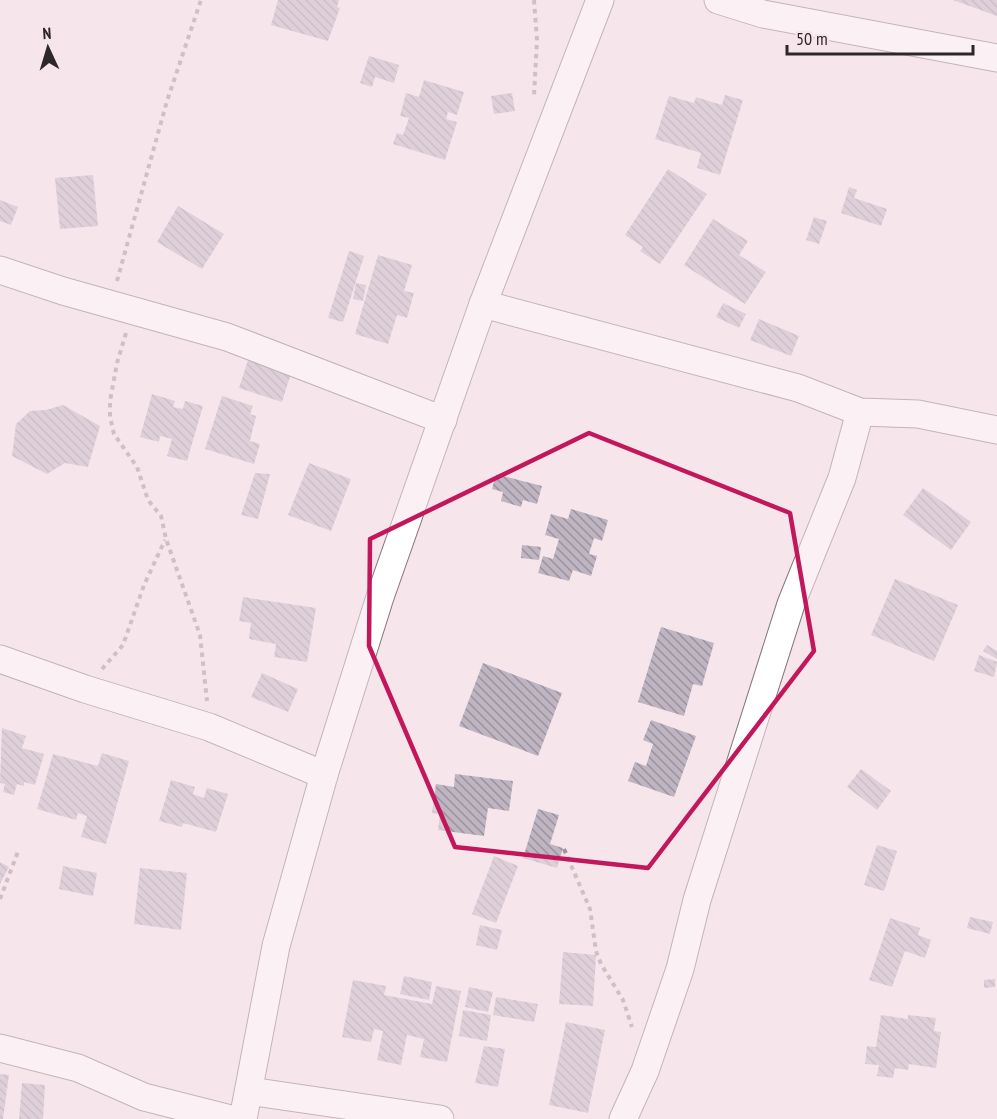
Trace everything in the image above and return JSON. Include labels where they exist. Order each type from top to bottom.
[{"type":"street","points":[[243,1119],[276,946],[324,775],[380,597],[483,304],[600,0]]},
{"type":"street","points":[[717,0],[763,14],[997,58]]},
{"type":"street","points":[[0,270],[227,337],[443,420]]},
{"type":"street","points":[[483,304],[798,388],[860,412],[918,414],[997,430]]},
{"type":"street","points":[[623,1119],[645,1071],[680,969],[697,900],[791,604],[842,478],[860,412]]},
{"type":"street","points":[[0,659],[85,689],[209,727],[324,775]]},
{"type":"street","points":[[0,1048],[78,1068],[144,1097],[231,1119]]},
{"type":"street","points":[[249,1091],[440,1119]]},
{"type":"path","points":[[201,0],[167,101],[122,306],[110,417],[114,434],[137,467],[148,500],[161,516],[166,539],[200,635],[209,727]]},
{"type":"path","points":[[534,0],[537,13],[535,100]]},
{"type":"path","points":[[85,689],[123,645],[144,585],[166,539]]},
{"type":"path","points":[[0,899],[19,849]]},
{"type":"path","points":[[564,849],[590,909],[596,951],[623,1000],[645,1071]]},
{"type":"highlighted area","points":[[589,433],[790,513],[814,651],[648,868],[455,847],[369,646],[370,539]]},
{"type":"building","points":[[278,0],[339,0],[337,7],[340,8],[328,41],[271,25]]},
{"type":"building","points":[[953,0],[997,0],[997,16]]},
{"type":"building","points":[[369,56],[399,65],[394,83],[375,77],[372,87],[360,83]]},
{"type":"building","points":[[424,80],[464,92],[457,115],[448,112],[446,119],[457,122],[445,160],[393,144],[397,133],[403,135],[409,118],[400,116],[406,93],[419,97]]},
{"type":"building","points":[[512,93],[515,111],[494,114],[491,96]]},
{"type":"building","points":[[725,95],[743,100],[720,175],[697,168],[701,153],[655,139],[669,96],[694,103],[696,97],[722,105]]},
{"type":"building","points":[[668,169],[707,194],[660,264],[640,251],[643,247],[625,235]]},
{"type":"building","points":[[93,175],[98,226],[60,229],[55,178]]},
{"type":"building","points":[[849,187],[857,190],[854,198],[887,209],[881,226],[841,213]]},
{"type":"building","points":[[0,200],[18,207],[11,225],[0,221]]},
{"type":"building","points":[[178,206],[224,234],[202,269],[157,242]]},
{"type":"building","points":[[814,217],[827,221],[819,244],[806,240]]},
{"type":"building","points":[[713,219],[748,241],[739,255],[766,272],[745,304],[684,265]]},
{"type":"building","points":[[349,251],[364,256],[343,322],[328,318]]},
{"type":"building","points":[[378,255],[412,265],[404,291],[414,293],[407,318],[397,315],[388,344],[355,334]]},
{"type":"building","points":[[356,283],[366,285],[363,301],[353,299]]},
{"type":"building","points":[[723,303],[746,314],[739,328],[716,317]]},
{"type":"building","points":[[759,319],[799,336],[791,356],[750,340]]},
{"type":"building","points":[[250,354],[293,367],[282,402],[239,388]]},
{"type":"building","points":[[152,394],[175,401],[173,407],[183,409],[185,401],[203,406],[187,461],[167,456],[172,439],[160,436],[159,442],[140,437]]},
{"type":"building","points":[[222,396],[253,406],[250,414],[256,416],[250,441],[260,444],[254,464],[205,449]]},
{"type":"building","points":[[63,405],[100,426],[88,467],[65,463],[47,474],[12,456],[16,424],[30,411],[46,410]]},
{"type":"building","points":[[309,463],[351,479],[331,531],[288,515]]},
{"type":"building","points":[[255,473],[270,474],[258,519],[241,515]]},
{"type":"building","points":[[496,474],[542,486],[537,504],[523,500],[521,507],[501,501],[503,492],[492,489]]},
{"type":"building","points":[[923,488],[971,522],[951,550],[903,515]]},
{"type":"building","points":[[571,509],[608,520],[602,541],[594,538],[589,554],[597,556],[591,576],[573,570],[569,581],[538,573],[543,556],[553,559],[559,539],[545,535],[551,514],[568,519]]},
{"type":"building","points":[[522,545],[541,547],[539,560],[521,558]]},
{"type":"building","points":[[895,579],[958,605],[934,661],[871,635]]},
{"type":"building","points":[[243,597],[316,608],[307,662],[274,657],[276,644],[249,639],[251,623],[239,621]]},
{"type":"building","points":[[661,627],[714,643],[702,686],[693,684],[684,716],[638,702]]},
{"type":"building","points":[[987,645],[997,651],[997,659],[983,651]]},
{"type":"building","points":[[979,655],[997,662],[994,677],[974,671]]},
{"type":"building","points":[[483,663],[562,693],[538,756],[459,726]]},
{"type":"building","points":[[262,673],[298,689],[288,712],[251,697]]},
{"type":"building","points":[[651,720],[696,736],[674,797],[628,781],[635,762],[646,766],[653,744],[643,740]]},
{"type":"building","points":[[2,728],[26,736],[22,748],[44,754],[35,785],[24,782],[24,786],[17,784],[14,795],[3,792],[5,784],[0,783]]},
{"type":"building","points":[[102,753],[129,761],[106,844],[81,837],[87,816],[78,813],[76,820],[37,809],[53,754],[98,766]]},
{"type":"building","points":[[861,769],[891,791],[877,810],[847,787]]},
{"type":"building","points":[[455,774],[513,781],[509,811],[488,808],[484,836],[438,830],[440,814],[432,813],[436,784],[454,787]]},
{"type":"building","points":[[171,780],[195,787],[193,794],[204,798],[207,788],[228,794],[216,832],[183,823],[182,827],[159,821]]},
{"type":"building","points":[[538,809],[559,815],[550,844],[563,848],[557,868],[523,858]]},
{"type":"building","points":[[877,845],[897,851],[884,891],[864,885]]},
{"type":"building","points":[[494,856],[518,866],[496,923],[472,914]]},
{"type":"building","points":[[0,862],[9,867],[0,884]]},
{"type":"building","points":[[63,866],[97,873],[93,896],[59,889]]},
{"type":"building","points":[[140,868],[187,873],[181,930],[134,924]]},
{"type":"building","points":[[970,917],[993,922],[990,934],[967,928]]},
{"type":"building","points":[[890,918],[920,928],[918,935],[931,940],[925,958],[905,951],[892,987],[869,980]]},
{"type":"building","points":[[480,925],[502,930],[497,950],[476,945]]},
{"type":"building","points":[[563,952],[596,955],[593,1006],[559,1004]]},
{"type":"building","points":[[404,976],[432,982],[429,1000],[400,994]]},
{"type":"building","points":[[995,979],[995,987],[984,988],[984,980]]},
{"type":"building","points":[[353,980],[386,986],[384,995],[432,1004],[436,986],[461,991],[447,1062],[420,1057],[424,1039],[407,1035],[401,1065],[377,1060],[383,1031],[374,1029],[371,1042],[342,1037]]},
{"type":"building","points":[[469,987],[493,992],[488,1012],[465,1007]]},
{"type":"building","points":[[496,997],[538,1004],[534,1022],[493,1015]]},
{"type":"building","points":[[463,1010],[491,1015],[487,1041],[459,1036]]},
{"type":"building","points":[[881,1015],[908,1019],[908,1015],[936,1018],[934,1031],[941,1032],[936,1068],[909,1064],[908,1070],[895,1068],[893,1078],[877,1076],[879,1065],[865,1064],[867,1046],[876,1047]]},
{"type":"building","points":[[566,1022],[605,1030],[588,1113],[549,1105]]},
{"type":"building","points":[[484,1046],[505,1049],[498,1087],[475,1083]]},
{"type":"building","points":[[0,1074],[9,1075],[3,1119],[0,1119]]},
{"type":"building","points":[[22,1083],[45,1085],[43,1119],[19,1119]]}]
